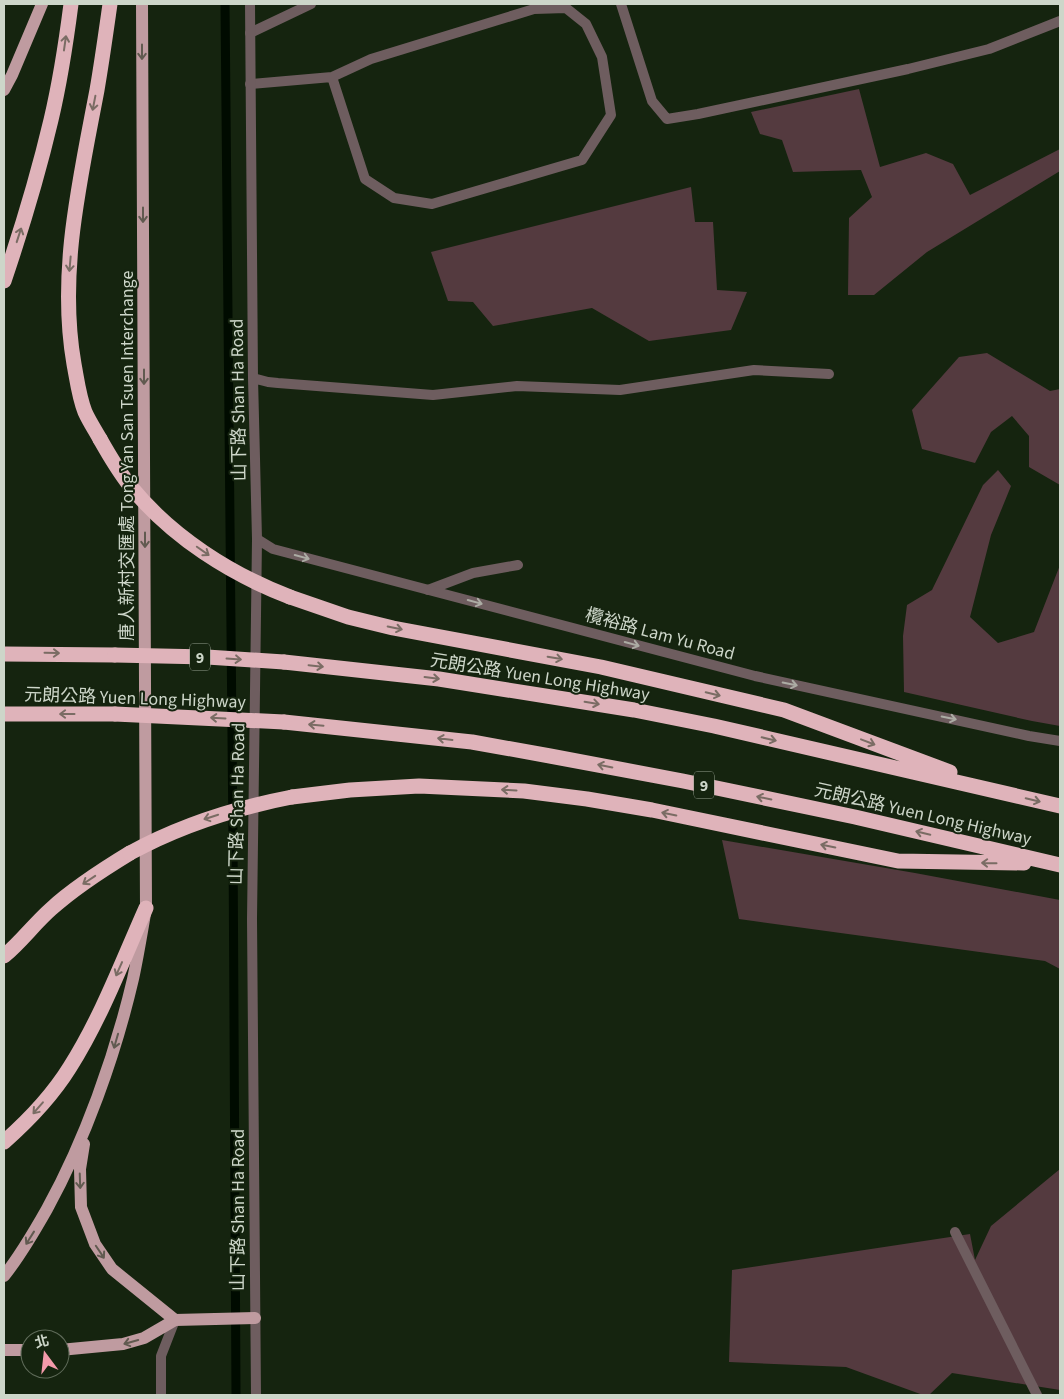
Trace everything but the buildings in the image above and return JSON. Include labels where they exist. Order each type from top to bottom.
[{"type":"highway","points":[[4,281],[22,230],[51,120],[63,62],[71,4]]},
{"type":"highway","points":[[110,4],[74,218],[68,316],[73,356],[85,412],[115,466],[146,504],[171,527],[221,564],[248,578],[290,597],[348,617],[393,628],[601,667],[784,710],[1005,793]]},
{"type":"highway","name":"元朗公路 Yuen Long Highway","points":[[4,654],[115,654],[207,657],[284,662],[439,679],[634,710],[714,726],[1060,806]]},
{"type":"highway","name":"元朗公路 Yuen Long Highway","points":[[4,714],[115,714],[284,722],[472,742],[683,781],[855,817],[1058,865]]},
{"type":"highway","points":[[4,956],[52,908],[83,883],[154,840],[209,818],[257,804],[292,797],[350,790],[419,786],[524,791],[652,810],[898,861],[1058,865]]},
{"type":"highway","points":[[4,1142],[24,1124],[69,1069],[103,1007],[146,908]]},
{"type":"main road","points":[[4,90],[42,4]]},
{"type":"main road","name":"唐人新村交匯處 Tong Yan San Tsuen Interchange","points":[[89,1121],[114,1048],[133,978],[146,908],[142,4]]},
{"type":"main road","points":[[89,1121],[80,1169],[81,1207],[95,1244],[112,1269],[175,1320]]},
{"type":"main road","points":[[4,1276],[53,1198],[89,1121]]},
{"type":"main road","points":[[70,1349],[123,1344],[144,1338],[175,1320],[255,1318]]},
{"type":"main road","points":[[4,1350],[20,1350]]},
{"type":"street","name":"山下路 Shan Ha Road","points":[[250,4],[253,378],[257,539],[252,919],[256,1395]]},
{"type":"street","points":[[250,33],[311,4]]},
{"type":"street","points":[[621,4],[652,101],[667,118],[698,114],[908,69],[989,49],[1060,21]]},
{"type":"street","points":[[250,84],[332,77],[370,60],[534,9],[566,8],[586,24],[602,57],[611,115],[582,160],[432,204],[394,198],[365,179],[332,77]]},
{"type":"street","points":[[253,378],[278,383],[433,395],[517,386],[620,390],[754,370],[829,374]]},
{"type":"street","name":"欖裕路 Lam Yu Road","points":[[257,539],[273,549],[755,676],[1029,736],[1060,741]]},
{"type":"street","points":[[428,590],[473,572],[518,565]]},
{"type":"street","points":[[955,1232],[1037,1395]]},
{"type":"street","points":[[161,1395],[161,1356],[175,1320]]},
{"type":"shaded area","points":[[859,89],[880,167],[926,153],[953,164],[970,195],[1060,149],[1060,171],[927,252],[874,295],[848,295],[849,218],[872,197],[861,170],[793,172],[782,140],[760,134],[751,112]]},
{"type":"shaded area","points":[[691,187],[695,222],[713,222],[717,290],[747,292],[731,330],[649,341],[592,308],[493,326],[473,302],[448,301],[431,252]]},
{"type":"shaded area","points":[[987,353],[1050,391],[1060,389],[1060,485],[1029,467],[1029,436],[1012,416],[991,432],[975,463],[922,449],[912,410],[959,357]]},
{"type":"shaded area","points":[[998,470],[1011,486],[991,535],[970,617],[998,643],[1034,632],[1060,565],[1060,726],[904,692],[903,636],[907,605],[932,590],[983,485]]},
{"type":"shaded area","points":[[722,840],[1060,900],[1060,969],[1045,961],[739,919]]},
{"type":"shaded area","points":[[1060,1169],[1060,1390],[952,1373],[929,1395],[923,1395],[846,1367],[729,1362],[732,1270],[970,1234],[975,1260],[991,1226]]},
{"type":"waterway","points":[[225,4],[236,1395]]}]
